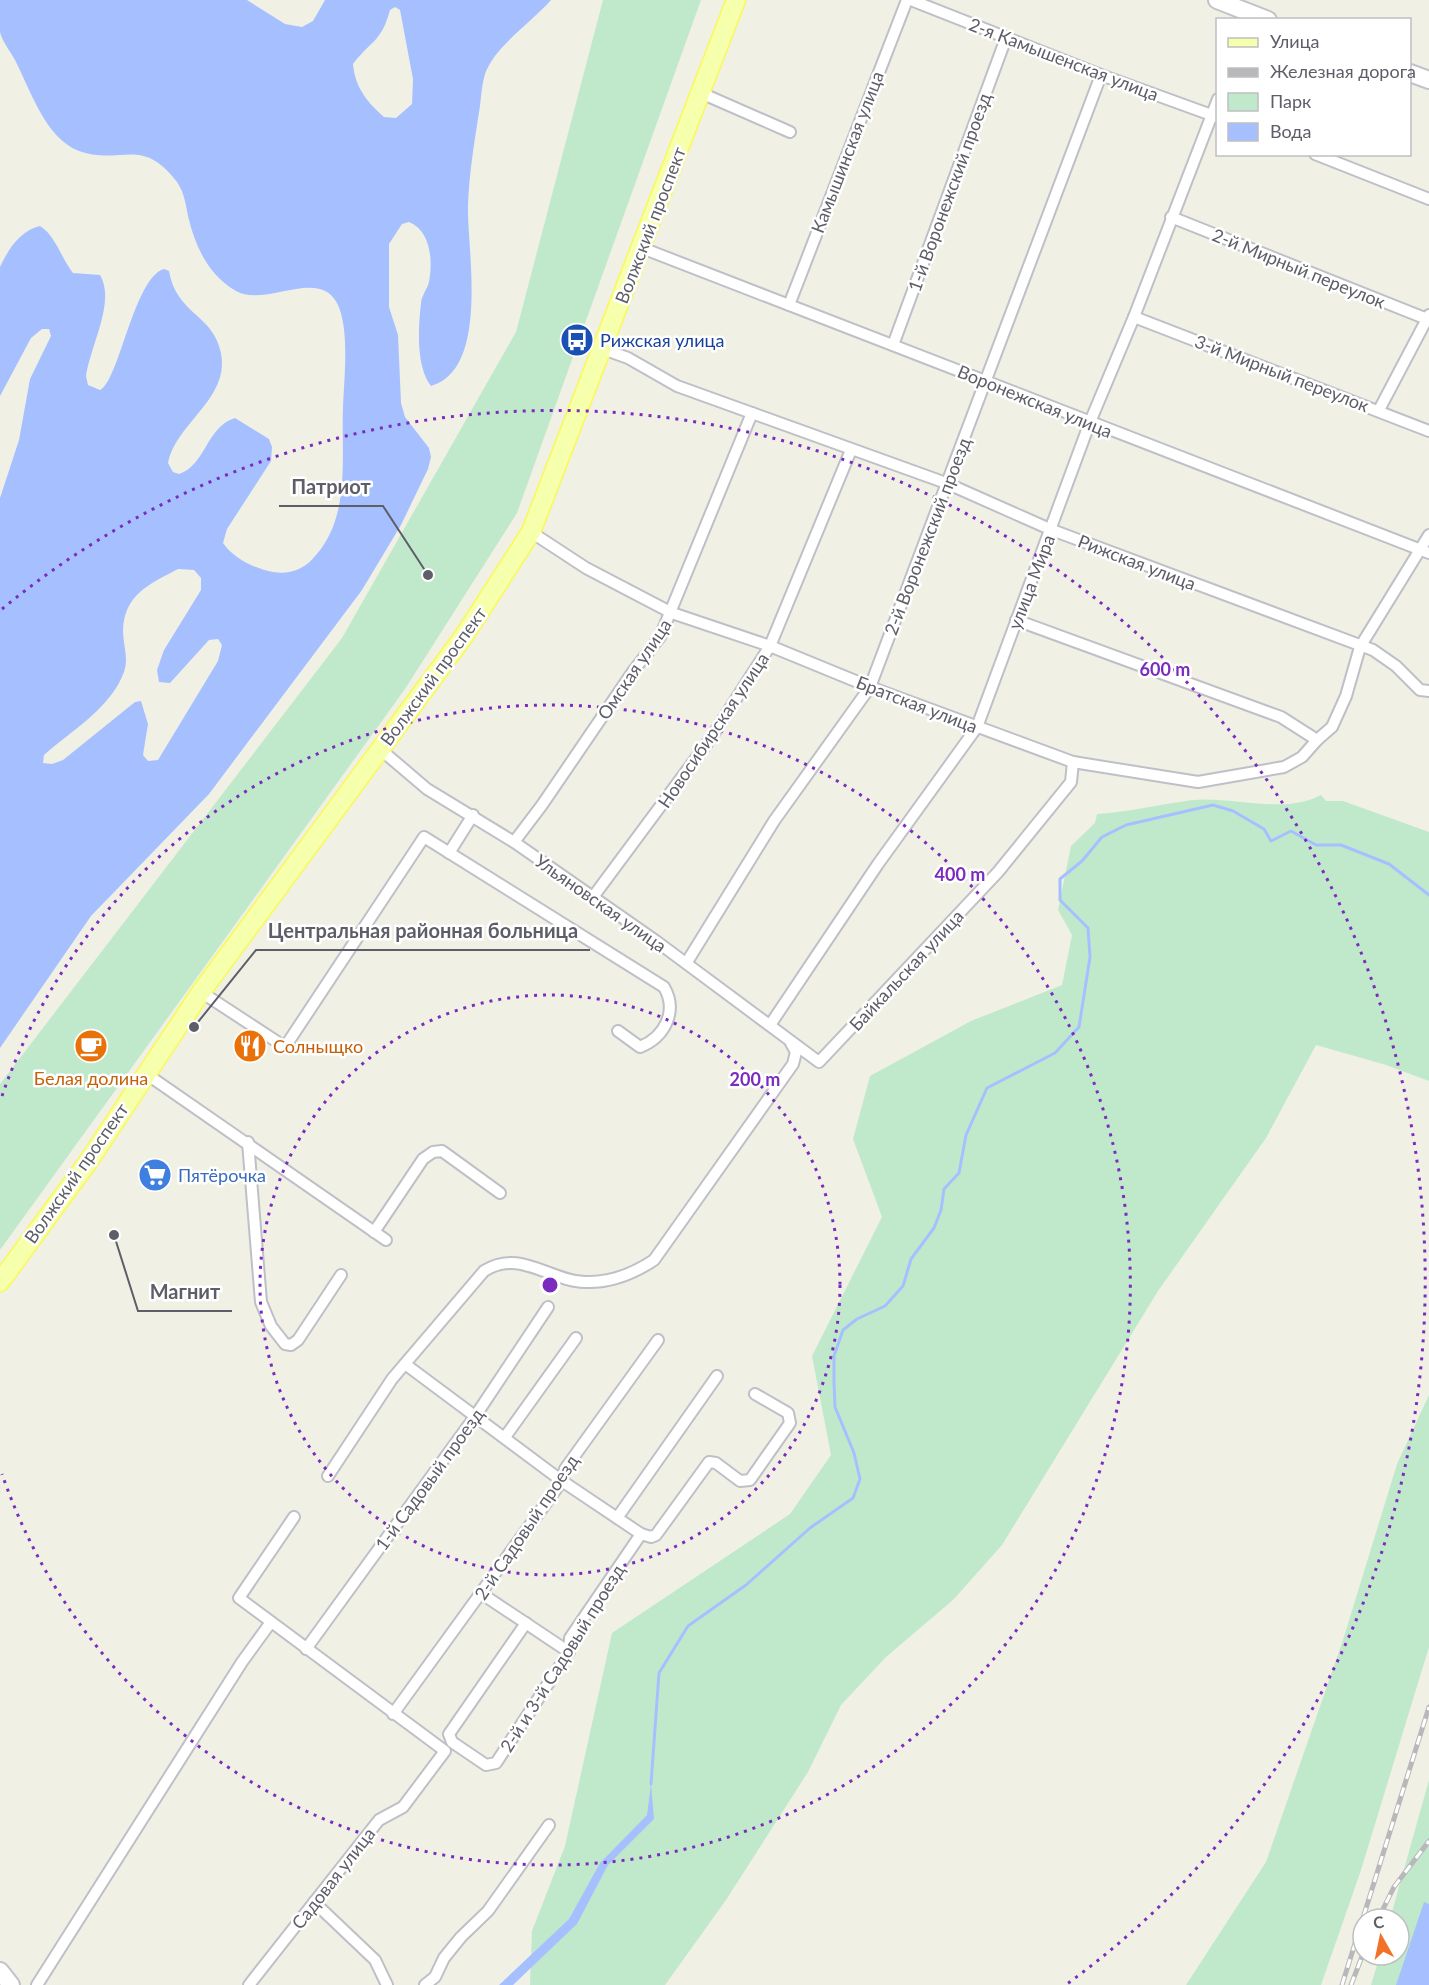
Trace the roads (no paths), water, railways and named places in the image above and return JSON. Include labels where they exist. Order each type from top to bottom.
[{"type":"main road","name":"Волжский проспект","points":[[0,1282],[88,1162],[201,992],[464,636],[531,532],[736,0]]},
{"type":"street","name":"2-я Камышенская улица","points":[[909,0],[1101,75],[1215,116]]},
{"type":"street","name":"Камышинская улица","points":[[789,305],[909,0]]},
{"type":"street","points":[[1217,0],[1264,18]]},
{"type":"street","name":"1-й Воронежский проезд","points":[[893,345],[1006,38]]},
{"type":"street","points":[[1411,73],[1429,80]]},
{"type":"street","name":"2-й Воронежский проезд","points":[[687,962],[774,821],[870,687],[1101,75]]},
{"type":"street","points":[[701,93],[790,132]]},
{"type":"street","name":"улица Мира","points":[[770,1025],[878,864],[977,727],[1052,530],[1090,422],[1134,317],[1171,217],[1215,116]]},
{"type":"street","points":[[1320,156],[1429,199]]},
{"type":"street","name":"2-й Мирный переулок","points":[[1171,217],[1428,317]]},
{"type":"street","name":"Воронежская улица","points":[[642,248],[1425,552]]},
{"type":"street","name":"3-й Мирный переулок","points":[[1134,317],[1429,431]]},
{"type":"street","points":[[1379,410],[1428,317]]},
{"type":"street","name":"Рижская улица","points":[[603,349],[628,358],[677,386],[946,483],[1052,530],[1359,647],[1373,650],[1396,666],[1420,690],[1429,691]]},
{"type":"street","name":"Омская улица","points":[[514,842],[542,805],[633,670],[660,637],[672,613],[752,412]]},
{"type":"street","name":"Новосибирская улица","points":[[593,897],[711,738],[770,646],[851,450]]},
{"type":"street","name":"Братская улица","points":[[531,532],[586,568],[672,613],[770,646],[870,687],[1073,762],[1198,782],[1284,767],[1302,757],[1317,740]]},
{"type":"street","points":[[1016,620],[1281,717],[1317,740],[1332,728],[1346,696],[1359,647],[1425,552],[1429,535]]},
{"type":"street","name":"Ульяновская улица","points":[[380,749],[427,789],[514,842],[687,962],[819,1062]]},
{"type":"street","name":"Байкальская улица","points":[[819,1062],[998,872],[1071,782],[1073,762]]},
{"type":"street","points":[[449,853],[473,815]]},
{"type":"street","points":[[201,992],[285,1047],[424,837],[664,987],[672,1008],[665,1026],[652,1043],[640,1047],[618,1031]]},
{"type":"street","points":[[328,1476],[405,1364],[474,1280],[493,1265],[529,1264],[584,1282],[630,1275],[654,1260],[793,1064],[796,1052],[790,1040]]},
{"type":"street","points":[[145,1073],[248,1142],[386,1240]]},
{"type":"street","points":[[248,1142],[261,1302],[271,1326],[285,1344],[291,1345],[298,1340],[341,1275]]},
{"type":"street","points":[[374,1232],[423,1159],[433,1152],[442,1151],[500,1193]]},
{"type":"street","name":"1-й Садовый проезд","points":[[306,1648],[476,1415],[548,1307]]},
{"type":"street","points":[[505,1437],[576,1338]]},
{"type":"street","name":"2-й Садовый проезд","points":[[393,1714],[482,1594],[562,1481],[565,1469],[658,1340]]},
{"type":"street","points":[[405,1364],[562,1481],[641,1534],[651,1537],[656,1535],[709,1462],[716,1463],[740,1481],[750,1480],[790,1423],[788,1413],[755,1394]]},
{"type":"street","points":[[617,1518],[717,1376]]},
{"type":"street","points":[[294,1517],[239,1598],[393,1714]]},
{"type":"street","name":"2-й и 3-й Садовый проезд","points":[[526,1623],[449,1734],[452,1742],[486,1765],[496,1763],[569,1652],[570,1638],[641,1534]]},
{"type":"street","points":[[482,1594],[569,1652]]},
{"type":"street","points":[[37,1985],[242,1662],[271,1622]]},
{"type":"street","name":"Садовая улица","points":[[249,1985],[379,1820],[403,1808],[445,1751],[393,1714]]},
{"type":"street","points":[[425,1985],[435,1977],[444,1958],[461,1937],[488,1911],[549,1825]]},
{"type":"street","points":[[314,1902],[375,1960],[387,1985]]},
{"type":"street","points":[[0,1971],[11,1985]]},
{"type":"water","points":[[0,0],[247,0],[285,24],[302,27],[313,21],[325,0],[551,0],[505,44],[485,74],[472,156],[468,206],[471,306],[468,333],[462,357],[449,375],[431,386],[420,358],[419,335],[421,301],[430,274],[429,248],[422,232],[409,222],[402,224],[389,244],[389,307],[398,335],[401,403],[405,417],[429,448],[431,457],[428,469],[401,525],[362,590],[209,794],[91,916],[0,1048],[0,498],[19,440],[30,379],[51,336],[49,329],[42,329],[31,338],[0,396],[0,267],[3,260],[21,236],[40,226],[50,235],[73,273],[100,275],[104,286],[104,311],[86,376],[88,385],[100,390],[107,383],[114,369],[144,290],[153,276],[164,269],[169,271],[178,296],[214,335],[219,346],[222,364],[219,379],[212,394],[173,448],[168,463],[173,472],[179,474],[188,469],[201,455],[218,429],[235,418],[269,439],[272,447],[271,461],[227,529],[223,543],[238,558],[266,571],[285,573],[307,564],[327,539],[335,522],[342,485],[345,340],[341,313],[337,303],[328,293],[317,288],[304,288],[248,295],[236,291],[218,277],[199,249],[177,182],[153,159],[131,154],[94,155],[67,145],[40,112],[15,60],[2,39]],"holes":[[[395,7],[400,10],[413,79],[412,104],[396,118],[384,117],[367,100],[356,80],[353,64],[379,35],[390,10]],[[178,569],[194,570],[201,578],[201,590],[164,650],[157,670],[159,682],[170,683],[209,640],[218,639],[222,645],[218,661],[158,760],[148,761],[143,755],[148,724],[141,701],[135,702],[63,760],[52,764],[43,763],[44,755],[100,708],[118,685],[126,662],[123,631],[125,618],[133,599],[149,585]]]},
{"type":"water","points":[[651,1784],[654,1819],[608,1865],[577,1924],[513,1985],[499,1985],[569,1919],[600,1863],[647,1815]]},
{"type":"water","points":[[1424,1902],[1429,1904],[1429,1985],[1396,1985],[1402,1967],[1411,1967],[1411,1941]]},
{"type":"waterway","points":[[651,1784],[659,1673],[688,1626],[746,1585],[810,1528],[853,1498],[860,1479],[854,1453],[835,1407],[834,1356],[843,1330],[857,1319],[885,1306],[903,1286],[911,1259],[934,1228],[941,1210],[944,1189],[959,1173],[966,1135],[987,1088],[1055,1053],[1079,1027],[1090,957],[1088,928],[1060,900],[1060,879],[1082,861],[1102,837],[1126,825],[1213,805],[1233,811],[1264,829],[1271,841],[1291,831],[1316,845],[1341,845],[1389,864],[1429,895]]},
{"type":"railway","points":[[1342,1985],[1429,1707]]},
{"type":"railway","points":[[1384,1907],[1394,1887],[1429,1841]]},
{"type":"railway","points":[[1351,1985],[1358,1967]]},
{"type":"place","name":"Рижская улица","points":[[577,340]]},
{"type":"place","name":"Патриот","points":[[428,575]]},
{"type":"place","name":"Центральная районная больница","points":[[194,1027]]},
{"type":"place","name":"Белая долина","points":[[91,1046]]},
{"type":"place","name":"Солныщко","points":[[250,1046]]},
{"type":"place","name":"Пятёрочка","points":[[155,1175]]},
{"type":"place","name":"Магнит","points":[[114,1235]]}]
